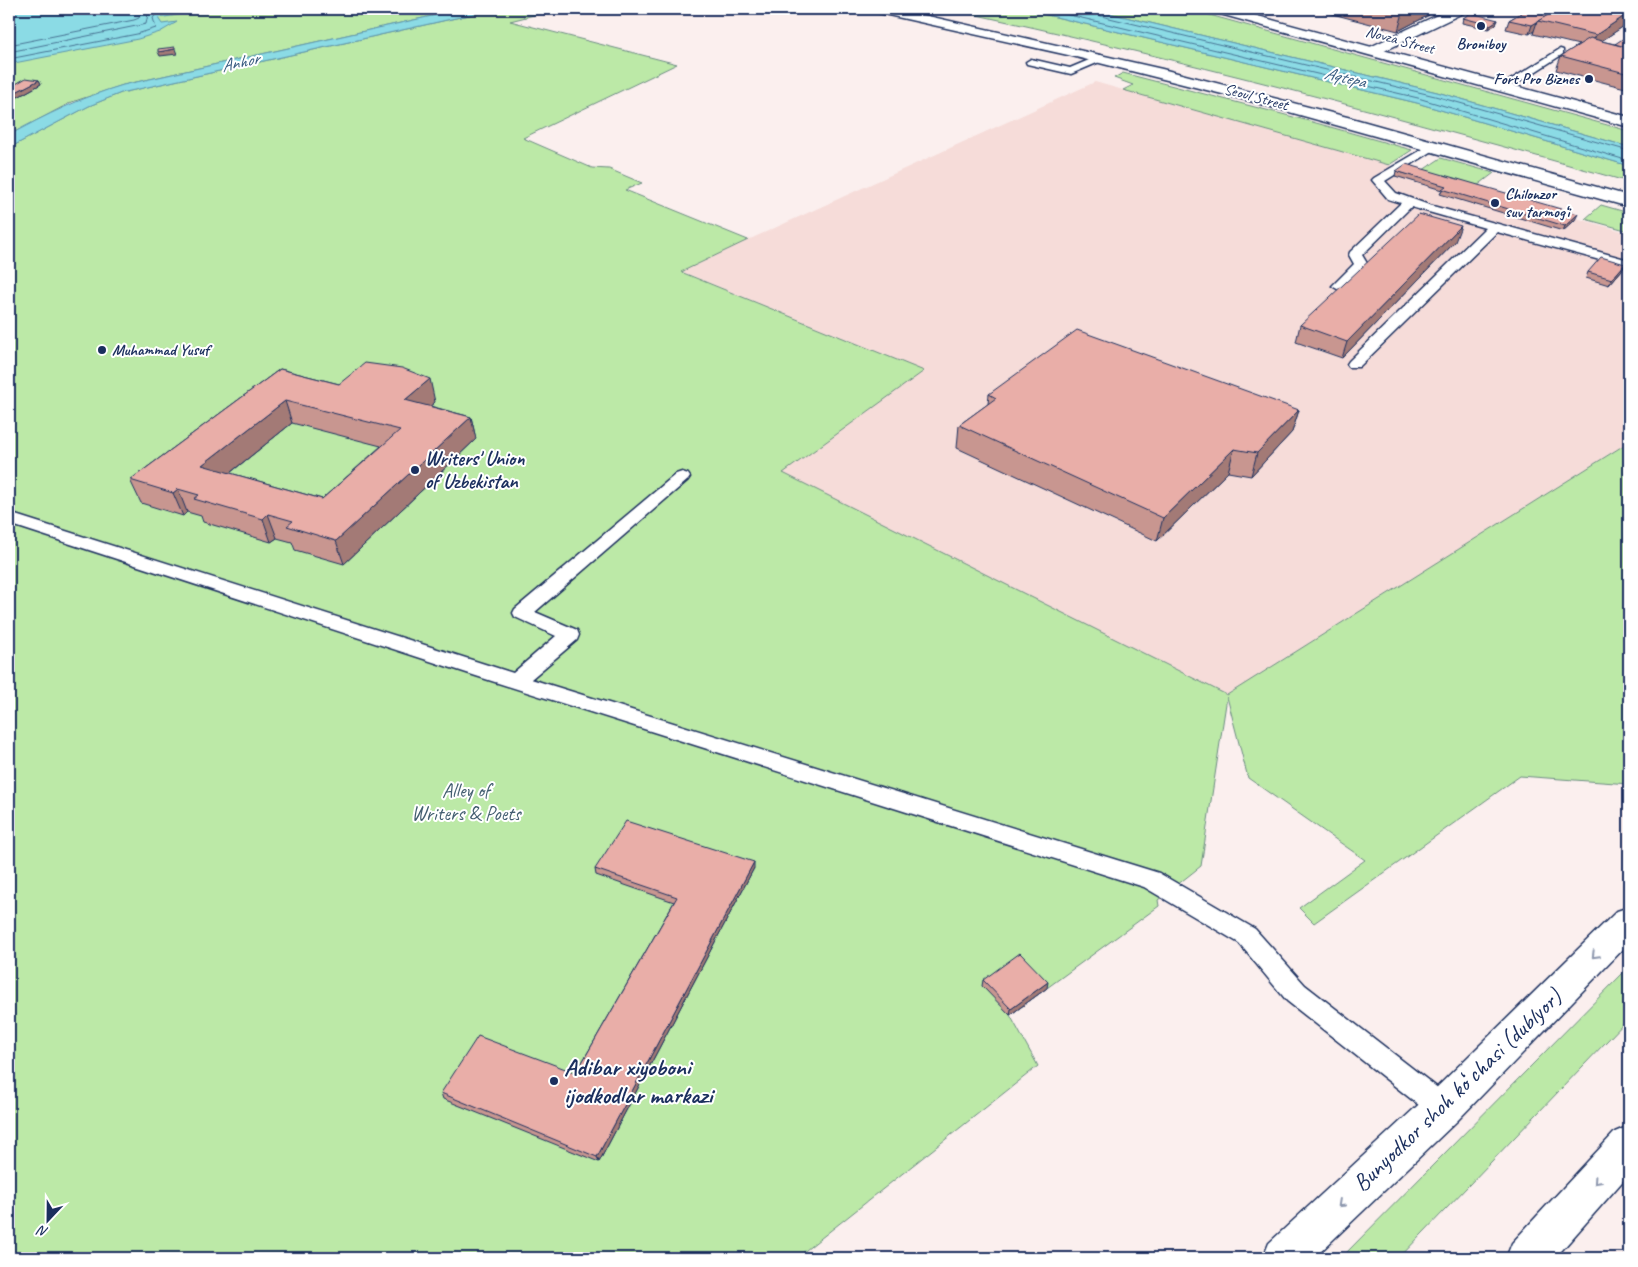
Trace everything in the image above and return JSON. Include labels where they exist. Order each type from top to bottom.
[{"type":"main road","name":"Seoul Street","points":[[879,9],[1101,58],[1243,94],[1435,145],[1629,202]]},
{"type":"main road","name":"Seoul Street","points":[[913,9],[1058,40],[1294,98],[1476,147],[1629,192]]},
{"type":"main road","name":"Novza Street","points":[[1218,9],[1629,113]]},
{"type":"main road","name":"Novza Street","points":[[1244,9],[1629,122]]},
{"type":"main road","points":[[1378,48],[1460,9]]},
{"type":"main road","name":"Bunyodkor shoh koʻchasi (dublyor)","points":[[1284,1258],[1443,1108],[1629,920]]},
{"type":"main road","points":[[1527,1258],[1629,1144]]},
{"type":"lane","points":[[1512,82],[1560,52]]},
{"type":"lane","points":[[1031,62],[1071,71],[1101,58]]},
{"type":"lane","points":[[1435,145],[1378,180],[1392,196],[1409,202],[1629,264]]},
{"type":"lane","points":[[1339,286],[1361,265],[1360,260],[1355,255],[1409,202]]},
{"type":"lane","points":[[1354,364],[1494,227]]},
{"type":"lane","points":[[516,680],[570,635],[522,613],[682,478]]},
{"type":"lane","points":[[9,518],[1150,880],[1246,936],[1296,992],[1443,1108]]},
{"type":"shaded area","points":[[1095,82],[1629,233],[1629,442],[1227,695],[782,473],[923,371],[680,271]]},
{"type":"green space","points":[[9,9],[463,9],[123,85],[72,102],[9,135]]},
{"type":"green space","name":"Alley of Writers & Poets","points":[[496,9],[558,9],[510,21],[677,64],[523,138],[592,168],[609,169],[642,183],[625,190],[748,240],[681,272],[924,371],[783,473],[1227,695],[1629,442],[1629,784],[1520,776],[1314,923],[1299,908],[1365,860],[1248,778],[1227,697],[1201,866],[1158,900],[1159,906],[1010,1015],[1038,1066],[796,1258],[9,1258],[9,148],[89,106],[121,93]]},
{"type":"green space","points":[[949,9],[1022,9],[1417,103],[1629,166],[1629,182],[1460,135],[1205,68]]},
{"type":"green space","points":[[1092,9],[1188,9],[1629,131],[1629,147],[1437,92]]},
{"type":"green space","points":[[1123,73],[1309,121],[1412,150],[1389,165],[1123,90],[1133,85],[1114,78]]},
{"type":"green space","points":[[1441,158],[1494,173],[1477,186],[1423,170]]},
{"type":"green space","points":[[1601,205],[1629,213],[1629,231],[1585,219]]},
{"type":"green space","points":[[1629,967],[1629,1018],[1399,1258],[1341,1258]]},
{"type":"water","points":[[9,9],[182,9],[184,14],[158,18],[162,24],[177,22],[160,32],[138,39],[9,64]]},
{"type":"water","name":"Anhor","points":[[463,9],[496,9],[121,93],[89,106],[9,148],[9,135],[64,107],[123,85]]},
{"type":"water","name":"Aqtepa","points":[[1022,9],[1092,9],[1437,92],[1629,147],[1629,166],[1417,103]]},
{"type":"building","points":[[1528,9],[1552,13],[1532,25],[1509,20]]},
{"type":"building","points":[[1540,9],[1558,9],[1553,12]]},
{"type":"building","points":[[1558,9],[1621,9],[1629,10],[1629,13],[1596,35],[1538,21]]},
{"type":"building","points":[[1471,13],[1498,20],[1490,25],[1463,18]]},
{"type":"building","points":[[1590,38],[1629,48],[1629,74],[1561,56]]},
{"type":"building","points":[[1624,38],[1629,39],[1629,48],[1615,44]]},
{"type":"building","points":[[175,47],[175,49],[158,52],[158,49]]},
{"type":"building","points":[[26,78],[39,80],[14,93],[9,93],[9,88]]},
{"type":"building","points":[[1406,164],[1578,214],[1565,226],[1442,189],[1446,186],[1396,171]]},
{"type":"building","points":[[1419,214],[1461,226],[1347,342],[1300,325]]},
{"type":"building","points":[[1601,257],[1625,264],[1612,279],[1588,272]]},
{"type":"building","points":[[1077,330],[1299,410],[1257,453],[1234,449],[1163,518],[959,425],[996,398],[989,394]]},
{"type":"building","points":[[365,363],[402,368],[430,379],[405,400],[471,417],[336,541],[287,526],[293,521],[268,514],[263,519],[194,499],[199,495],[178,489],[173,493],[130,480],[280,369],[339,384]],"holes":[[[285,401],[400,430],[322,499],[202,465]]]},
{"type":"building","points":[[626,821],[754,862],[597,1157],[441,1093],[478,1036],[576,1073],[677,897],[595,869]]},
{"type":"building","points":[[1020,953],[1048,982],[1011,1009],[983,980]]},
{"type":"place","name":"Broniboy","points":[[1481,26]]},
{"type":"place","name":"Fort Pro Biznes","points":[[1589,79]]},
{"type":"place","name":"Chilonzor suv tarmog‘i","points":[[1495,203]]},
{"type":"place","name":"Muhammad Yusuf","points":[[102,350]]},
{"type":"place","name":"Writers' Union of Uzbekistan","points":[[415,470]]},
{"type":"place","name":"Adibar xiyoboni ijodkodlar markazi","points":[[554,1081]]}]
